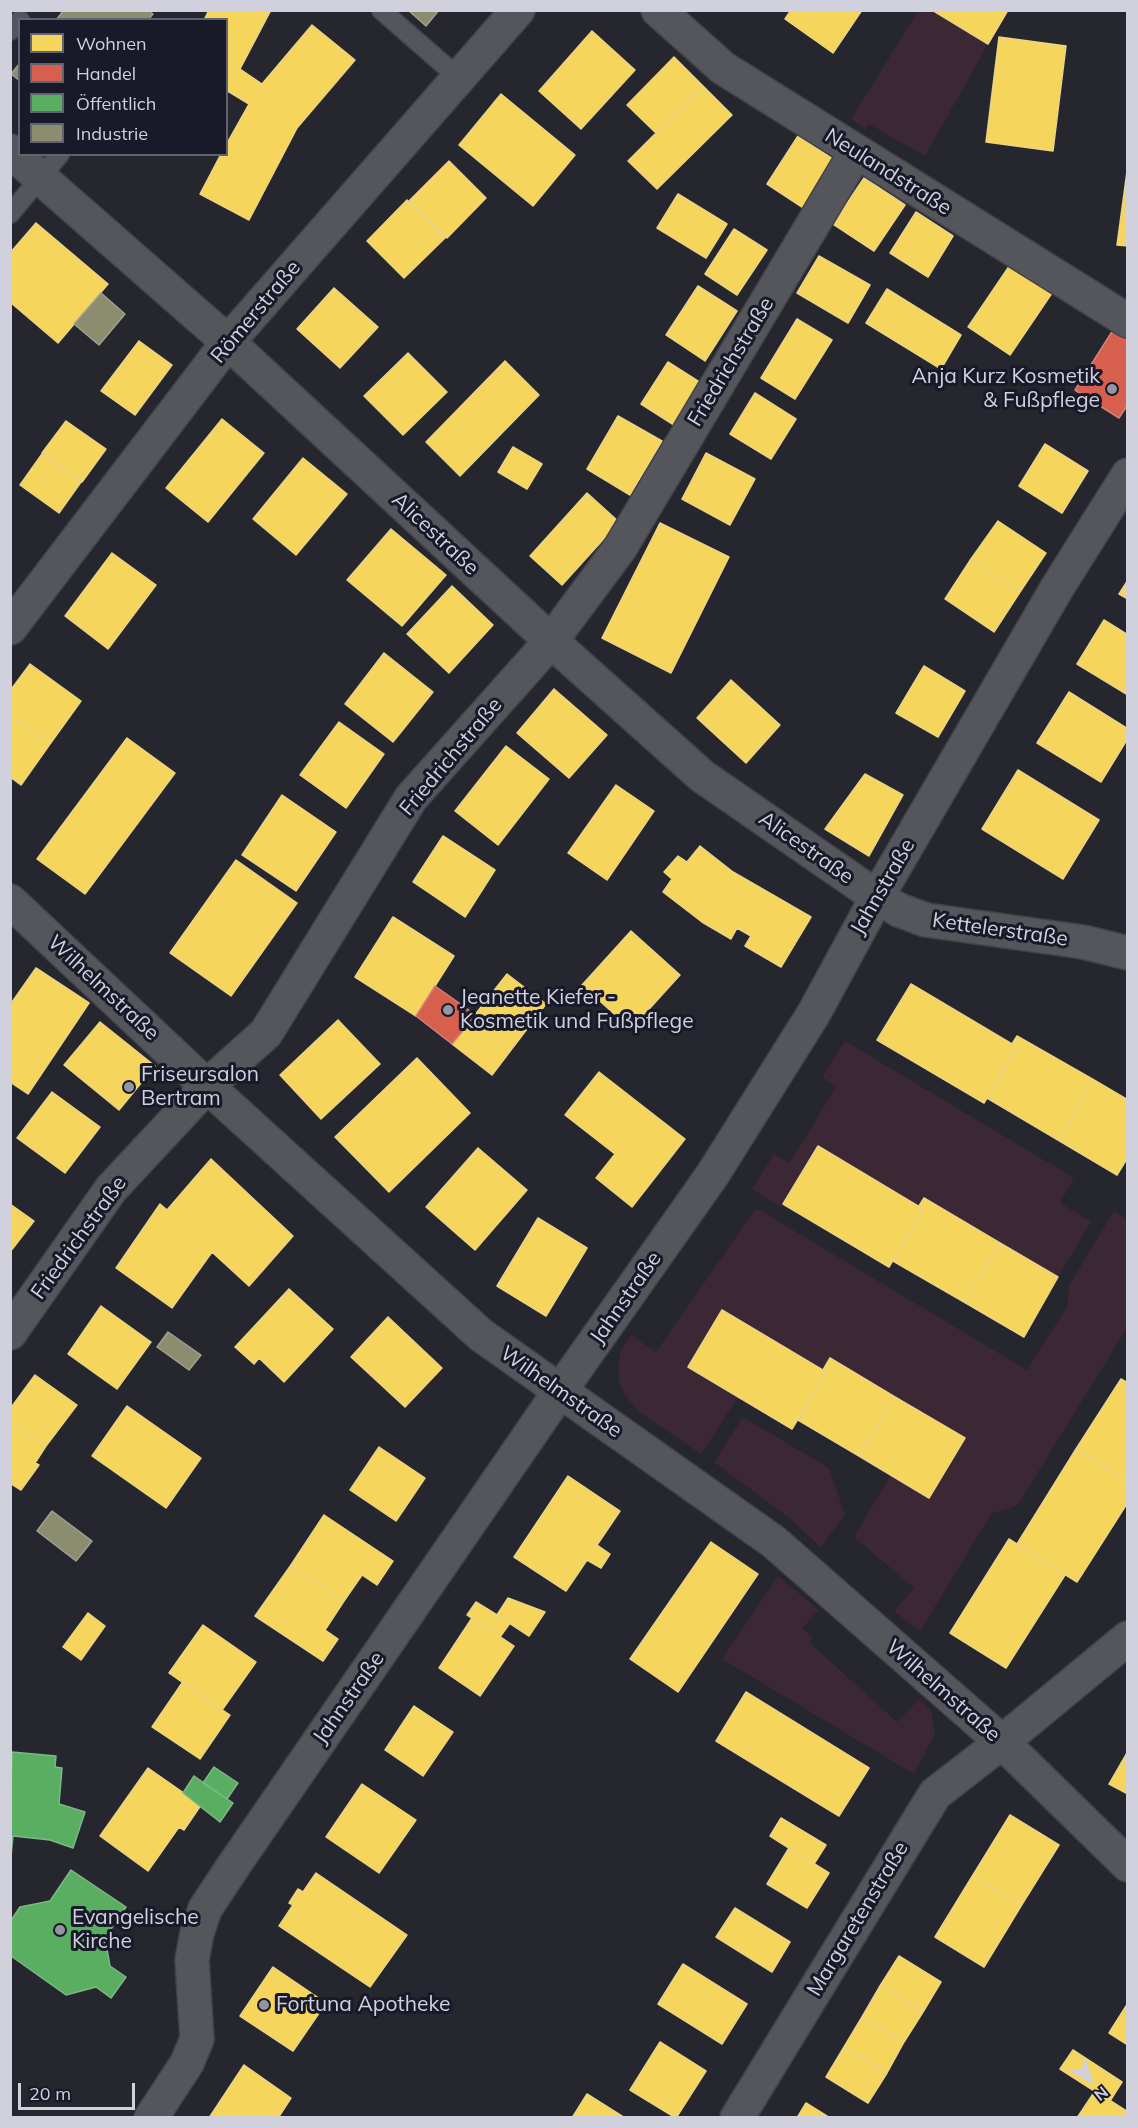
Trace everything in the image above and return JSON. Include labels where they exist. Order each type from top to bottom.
[{"type":"street","name":"Römerstraße","points":[[10,628],[228,342],[518,10]]},
{"type":"street","name":"Neulandstraße","points":[[658,10],[723,68],[1128,321]]},
{"type":"street","name":"Friedrichstraße","points":[[10,1333],[111,1189],[207,1086],[266,1033],[411,798],[551,641],[620,548],[856,152]]},
{"type":"street","name":"Alicestraße","points":[[23,156],[50,166],[228,342],[551,641],[702,776],[877,897]]},
{"type":"street","name":"Jahnstraße","points":[[152,2118],[187,2064],[197,2039],[192,1960],[205,1909],[560,1391],[714,1174],[814,1013],[877,897],[1057,588],[1128,475]]},
{"type":"street","name":"Kettelerstraße","points":[[877,897],[899,910],[926,920],[1083,942],[1128,953]]},
{"type":"street","name":"Wilhelmstraße","points":[[10,901],[207,1086],[480,1335],[774,1542],[1002,1742],[1128,1864]]},
{"type":"street","name":"Margaretenstraße","points":[[737,2118],[934,1794],[1002,1742],[1128,1638]]},
{"type":"lane","points":[[381,10],[459,78]]},
{"type":"lane","points":[[10,214],[50,166]]},
{"type":"shaded area","points":[[918,11],[932,11],[988,44],[925,156],[869,124],[865,129],[851,119]]},
{"type":"shaded area","points":[[845,1041],[1074,1178],[1060,1203],[1091,1222],[1058,1277],[924,1198],[919,1206],[818,1146],[781,1207],[752,1189],[774,1154],[789,1163],[805,1138],[836,1087],[822,1077]]},
{"type":"shaded area","points":[[756,1208],[1027,1370],[1067,1307],[1069,1286],[1114,1211],[1127,1219],[1127,1328],[1017,1506],[992,1513],[920,1631],[894,1611],[914,1588],[854,1537],[891,1475],[929,1498],[965,1438],[830,1358],[823,1370],[722,1310],[688,1367],[738,1397],[701,1454],[639,1412],[624,1394],[619,1381],[619,1365],[621,1351],[631,1335],[656,1352]]},
{"type":"shaded area","points":[[743,1417],[829,1468],[845,1515],[821,1547],[789,1518],[714,1462]]},
{"type":"shaded area","points":[[778,1576],[819,1610],[802,1628],[813,1638],[809,1642],[897,1722],[920,1698],[931,1711],[935,1734],[914,1774],[722,1659]]},
{"type":"building: Wohnen","points":[[209,10],[271,10],[240,69],[262,84],[312,25],[355,60],[297,128],[249,220],[200,194],[220,156],[228,156],[228,141],[249,104],[228,91],[228,18],[205,18]]},
{"type":"building: Wohnen","points":[[791,10],[862,10],[833,53],[785,19]]},
{"type":"building: Wohnen","points":[[932,10],[1008,10],[988,44]]},
{"type":"building: Wohnen","points":[[592,31],[635,70],[581,129],[539,91]]},
{"type":"building: Wohnen","points":[[999,37],[1066,46],[1053,151],[986,142]]},
{"type":"building: Wohnen","points":[[674,57],[703,86],[656,133],[627,105]]},
{"type":"building: Wohnen","points":[[703,86],[732,115],[657,189],[628,161]]},
{"type":"building: Wohnen","points":[[501,94],[575,155],[533,206],[459,145]]},
{"type":"building: Wohnen","points":[[798,136],[836,161],[805,209],[767,184]]},
{"type":"building: Wohnen","points":[[449,161],[486,198],[447,238],[409,201]]},
{"type":"building: Wohnen","points":[[1128,164],[1128,246],[1117,245]]},
{"type":"building: Wohnen","points":[[864,178],[905,205],[874,251],[833,224]]},
{"type":"building: Wohnen","points":[[678,194],[727,224],[706,258],[657,228]]},
{"type":"building: Wohnen","points":[[407,200],[445,238],[404,278],[367,241]]},
{"type":"building: Wohnen","points":[[916,212],[953,236],[928,277],[890,253]]},
{"type":"building: Wohnen","points":[[36,223],[108,284],[58,343],[10,302],[10,253]]},
{"type":"building: Wohnen","points":[[734,229],[767,250],[737,295],[705,274]]},
{"type":"building: Wohnen","points":[[819,256],[870,285],[848,323],[797,293]]},
{"type":"building: Wohnen","points":[[1010,265],[1052,293],[1010,355],[968,327]]},
{"type":"building: Wohnen","points":[[698,286],[737,311],[705,361],[666,335]]},
{"type":"building: Wohnen","points":[[334,288],[378,327],[340,368],[297,329]]},
{"type":"building: Wohnen","points":[[887,289],[961,335],[941,369],[866,323]]},
{"type":"building: Wohnen","points":[[797,319],[832,340],[795,399],[761,378]]},
{"type":"building: Wohnen","points":[[139,341],[172,365],[135,415],[101,391]]},
{"type":"building: Wohnen","points":[[408,353],[447,392],[403,435],[364,396]]},
{"type":"building: Wohnen","points":[[505,361],[539,395],[460,476],[426,442]]},
{"type":"building: Wohnen","points":[[668,362],[701,383],[674,425],[641,404]]},
{"type":"building: Wohnen","points":[[755,393],[796,419],[771,459],[730,434]]},
{"type":"building: Wohnen","points":[[618,416],[662,441],[630,495],[587,469]]},
{"type":"building: Wohnen","points":[[222,419],[264,453],[208,522],[166,488]]},
{"type":"building: Wohnen","points":[[66,421],[106,449],[82,482],[42,453]]},
{"type":"building: Wohnen","points":[[1045,444],[1088,471],[1062,513],[1019,486]]},
{"type":"building: Wohnen","points":[[513,447],[542,464],[527,489],[498,472]]},
{"type":"building: Wohnen","points":[[706,453],[755,479],[730,525],[682,499]]},
{"type":"building: Wohnen","points":[[42,454],[81,482],[59,513],[20,485]]},
{"type":"building: Wohnen","points":[[303,458],[347,494],[296,555],[253,519]]},
{"type":"building: Wohnen","points":[[587,493],[619,522],[562,585],[530,556]]},
{"type":"building: Wohnen","points":[[998,521],[1046,553],[1020,592],[971,559]]},
{"type":"building: Wohnen","points":[[660,523],[729,557],[671,673],[602,638]]},
{"type":"building: Wohnen","points":[[391,529],[446,575],[402,626],[347,580]]},
{"type":"building: Wohnen","points":[[112,553],[156,585],[108,649],[65,616]]},
{"type":"building: Wohnen","points":[[971,559],[1020,592],[994,632],[945,599]]},
{"type":"building: Wohnen","points":[[1128,580],[1128,599],[1119,594]]},
{"type":"building: Wohnen","points":[[452,586],[493,625],[449,673],[407,634]]},
{"type":"building: Wohnen","points":[[1104,620],[1128,635],[1128,695],[1077,664]]},
{"type":"building: Wohnen","points":[[384,653],[433,692],[393,742],[345,704]]},
{"type":"building: Wohnen","points":[[30,664],[81,701],[50,744],[10,715],[10,691]]},
{"type":"building: Wohnen","points":[[924,666],[965,691],[938,737],[896,713]]},
{"type":"building: Wohnen","points":[[731,680],[780,725],[746,763],[697,718]]},
{"type":"building: Wohnen","points":[[554,689],[607,735],[569,778],[517,733]]},
{"type":"building: Wohnen","points":[[1069,692],[1128,729],[1128,738],[1101,782],[1037,743]]},
{"type":"building: Wohnen","points":[[10,715],[50,744],[21,785],[10,777]]},
{"type":"building: Wohnen","points":[[339,722],[384,754],[346,808],[300,775]]},
{"type":"building: Wohnen","points":[[127,738],[175,773],[85,894],[37,859]]},
{"type":"building: Wohnen","points":[[506,746],[549,779],[498,845],[455,811]]},
{"type":"building: Wohnen","points":[[1018,770],[1099,820],[1063,879],[982,829]]},
{"type":"building: Wohnen","points":[[865,774],[903,795],[869,856],[825,829]]},
{"type":"building: Wohnen","points":[[616,785],[654,811],[607,880],[568,853]]},
{"type":"building: Wohnen","points":[[282,795],[336,832],[296,891],[242,855]]},
{"type":"building: Wohnen","points":[[443,836],[495,870],[465,917],[413,882]]},
{"type":"building: Wohnen","points":[[700,846],[733,872],[811,917],[781,967],[745,946],[751,936],[737,928],[731,939],[702,922],[663,892],[672,879],[664,872],[678,856],[687,862]]},
{"type":"building: Wohnen","points":[[236,860],[297,903],[231,996],[170,953]]},
{"type":"building: Wohnen","points":[[393,917],[454,956],[416,1016],[355,977]]},
{"type":"building: Wohnen","points":[[631,931],[680,975],[631,1029],[582,985]]},
{"type":"building: Wohnen","points":[[36,968],[89,1003],[28,1094],[10,1082],[10,1005]]},
{"type":"building: Wohnen","points":[[507,974],[546,1004],[492,1075],[452,1044]]},
{"type":"building: Wohnen","points":[[911,984],[1017,1047],[984,1103],[877,1040]]},
{"type":"building: Wohnen","points":[[338,1020],[380,1064],[321,1119],[280,1075]]},
{"type":"building: Wohnen","points":[[100,1022],[155,1066],[119,1110],[64,1065]]},
{"type":"building: Wohnen","points":[[1017,1036],[1094,1080],[1058,1140],[987,1098],[1017,1047],[1012,1044]]},
{"type":"building: Wohnen","points":[[417,1058],[470,1113],[389,1192],[335,1137]]},
{"type":"building: Wohnen","points":[[599,1072],[685,1139],[632,1207],[596,1178],[615,1154],[565,1115]]},
{"type":"building: Wohnen","points":[[1094,1080],[1128,1100],[1128,1157],[1117,1175],[1058,1140]]},
{"type":"building: Wohnen","points":[[52,1092],[100,1127],[65,1173],[17,1138]]},
{"type":"building: Wohnen","points":[[818,1146],[923,1209],[889,1267],[783,1204]]},
{"type":"building: Wohnen","points":[[478,1148],[527,1190],[475,1250],[426,1207]]},
{"type":"building: Wohnen","points":[[211,1159],[293,1236],[249,1286],[212,1252],[172,1308],[116,1268],[160,1204],[167,1210]]},
{"type":"building: Wohnen","points":[[924,1198],[1000,1243],[964,1302],[893,1261],[923,1209],[919,1206]]},
{"type":"building: Wohnen","points":[[10,1204],[34,1221],[10,1252]]},
{"type":"building: Wohnen","points":[[538,1218],[587,1248],[546,1316],[497,1286]]},
{"type":"building: Wohnen","points":[[1000,1243],[1058,1277],[1024,1337],[964,1302]]},
{"type":"building: Wohnen","points":[[289,1289],[333,1329],[284,1382],[259,1358],[254,1364],[235,1347]]},
{"type":"building: Wohnen","points":[[101,1306],[151,1342],[117,1389],[68,1354]]},
{"type":"building: Wohnen","points":[[722,1310],[826,1372],[792,1429],[688,1367]]},
{"type":"building: Wohnen","points":[[388,1317],[442,1368],[405,1407],[351,1357]]},
{"type":"building: Wohnen","points":[[830,1358],[895,1397],[859,1456],[798,1420],[826,1372],[823,1370]]},
{"type":"building: Wohnen","points":[[35,1375],[77,1405],[46,1446],[10,1421],[10,1409]]},
{"type":"building: Wohnen","points":[[1121,1379],[1128,1383],[1128,1481],[1076,1449]]},
{"type":"building: Wohnen","points":[[895,1397],[965,1438],[929,1498],[859,1456]]},
{"type":"building: Wohnen","points":[[127,1406],[201,1458],[166,1508],[92,1456]]},
{"type":"building: Wohnen","points":[[10,1421],[46,1446],[35,1463],[39,1465],[21,1490],[10,1483]]},
{"type":"building: Wohnen","points":[[379,1447],[425,1478],[396,1521],[350,1490]]},
{"type":"building: Wohnen","points":[[1076,1449],[1128,1481],[1128,1502],[1077,1582],[1017,1544]]},
{"type":"building: Wohnen","points":[[568,1476],[620,1511],[597,1545],[610,1554],[601,1568],[587,1560],[566,1591],[514,1557]]},
{"type":"building: Wohnen","points":[[324,1515],[393,1561],[377,1585],[362,1575],[344,1601],[291,1565]]},
{"type":"building: Wohnen","points":[[1009,1539],[1065,1575],[1006,1668],[950,1633]]},
{"type":"building: Wohnen","points":[[711,1542],[758,1574],[678,1692],[630,1659]]},
{"type":"building: Wohnen","points":[[291,1565],[344,1601],[325,1630],[338,1639],[323,1661],[255,1616]]},
{"type":"building: Wohnen","points":[[508,1598],[545,1612],[529,1636],[497,1615]]},
{"type":"building: Wohnen","points":[[476,1602],[510,1623],[500,1637],[467,1615]]},
{"type":"building: Wohnen","points":[[88,1613],[105,1626],[81,1660],[63,1647]]},
{"type":"building: Wohnen","points":[[472,1618],[514,1646],[480,1696],[439,1668]]},
{"type":"building: Wohnen","points":[[203,1625],[256,1662],[222,1710],[169,1673]]},
{"type":"building: Wohnen","points":[[182,1683],[230,1715],[200,1759],[152,1727]]},
{"type":"building: Wohnen","points":[[746,1692],[869,1768],[839,1816],[716,1741]]},
{"type":"building: Wohnen","points":[[414,1706],[453,1732],[423,1776],[385,1750]]},
{"type":"building: Wohnen","points":[[1128,1751],[1128,1794],[1109,1784]]},
{"type":"building: Wohnen","points":[[148,1768],[201,1805],[184,1830],[179,1827],[148,1871],[100,1836]]},
{"type":"building: Wohnen","points":[[362,1784],[416,1820],[379,1873],[326,1837]]},
{"type":"building: Wohnen","points":[[1010,1815],[1059,1845],[1021,1906],[973,1875]]},
{"type":"building: Wohnen","points":[[781,1818],[826,1845],[814,1864],[770,1836]]},
{"type":"building: Wohnen","points":[[789,1848],[829,1873],[807,1908],[767,1884]]},
{"type":"building: Wohnen","points":[[316,1873],[407,1935],[370,1987],[279,1926],[293,1905],[289,1903],[298,1889],[303,1892]]},
{"type":"building: Wohnen","points":[[973,1875],[1021,1906],[984,1967],[935,1937]]},
{"type":"building: Wohnen","points":[[735,1908],[790,1942],[772,1972],[716,1937]]},
{"type":"building: Wohnen","points":[[899,1956],[941,1982],[923,2012],[880,1986]]},
{"type":"building: Wohnen","points":[[683,1964],[747,2004],[722,2044],[658,2004]]},
{"type":"building: Wohnen","points":[[273,1967],[326,2003],[293,2051],[240,2016]]},
{"type":"building: Wohnen","points":[[880,1986],[923,2012],[904,2042],[862,2017]]},
{"type":"building: Wohnen","points":[[1128,2003],[1128,2045],[1109,2033]]},
{"type":"building: Wohnen","points":[[862,2017],[904,2042],[887,2073],[844,2047]]},
{"type":"building: Wohnen","points":[[660,2042],[706,2071],[676,2118],[630,2090]]},
{"type":"building: Wohnen","points":[[844,2047],[887,2073],[868,2103],[826,2077]]},
{"type":"building: Wohnen","points":[[1073,2050],[1122,2082],[1110,2101],[1060,2069]]},
{"type":"building: Wohnen","points":[[244,2065],[291,2098],[278,2118],[209,2118]]},
{"type":"building: Wohnen","points":[[1095,2091],[1128,2112],[1128,2118],[1077,2118]]},
{"type":"building: Wohnen","points":[[587,2094],[625,2118],[572,2118]]},
{"type":"building: Wohnen","points":[[806,2103],[830,2118],[797,2118]]},
{"type":"building: Handel","points":[[1115,327],[1128,334],[1128,404],[1119,418],[1075,390]]},
{"type":"building: Handel","points":[[435,986],[476,1015],[452,1044],[416,1016]]},
{"type":"building: Öffentlich","points":[[12,1752],[56,1756],[55,1767],[62,1768],[59,1804],[85,1812],[73,1848],[50,1840],[13,1836],[10,1866]]},
{"type":"building: Öffentlich","points":[[214,1767],[238,1783],[227,1799],[203,1783]]},
{"type":"building: Öffentlich","points":[[194,1776],[233,1803],[220,1822],[183,1793]]},
{"type":"building: Öffentlich","name":"Evangelische Kirche","points":[[71,1870],[126,1907],[105,1938],[110,1966],[126,1977],[111,1998],[96,1987],[66,1995],[11,1956],[10,1922],[20,1907],[50,1901]]},
{"type":"building: Industrie","points":[[64,10],[148,10],[153,14],[150,18],[58,18]]},
{"type":"building: Industrie","points":[[408,10],[439,10],[426,26]]},
{"type":"building: Industrie","points":[[18,65],[18,79],[11,74]]},
{"type":"building: Industrie","points":[[101,293],[125,314],[99,345],[74,324]]},
{"type":"building: Industrie","points":[[168,1332],[201,1355],[189,1370],[157,1347]]},
{"type":"building: Industrie","points":[[52,1511],[92,1541],[76,1561],[37,1531]]},
{"type":"place","name":"Anja Kurz Kosmetik & Fußpflege","points":[[1112,389]]},
{"type":"place","name":"Jeanette Kiefer - Kosmetik und Fußpflege","points":[[448,1010]]},
{"type":"place","name":"Friseursalon Bertram","points":[[129,1087]]},
{"type":"place","name":"Evangelische Kirche","points":[[60,1930]]},
{"type":"place","name":"Fortuna Apotheke","points":[[264,2005]]}]
